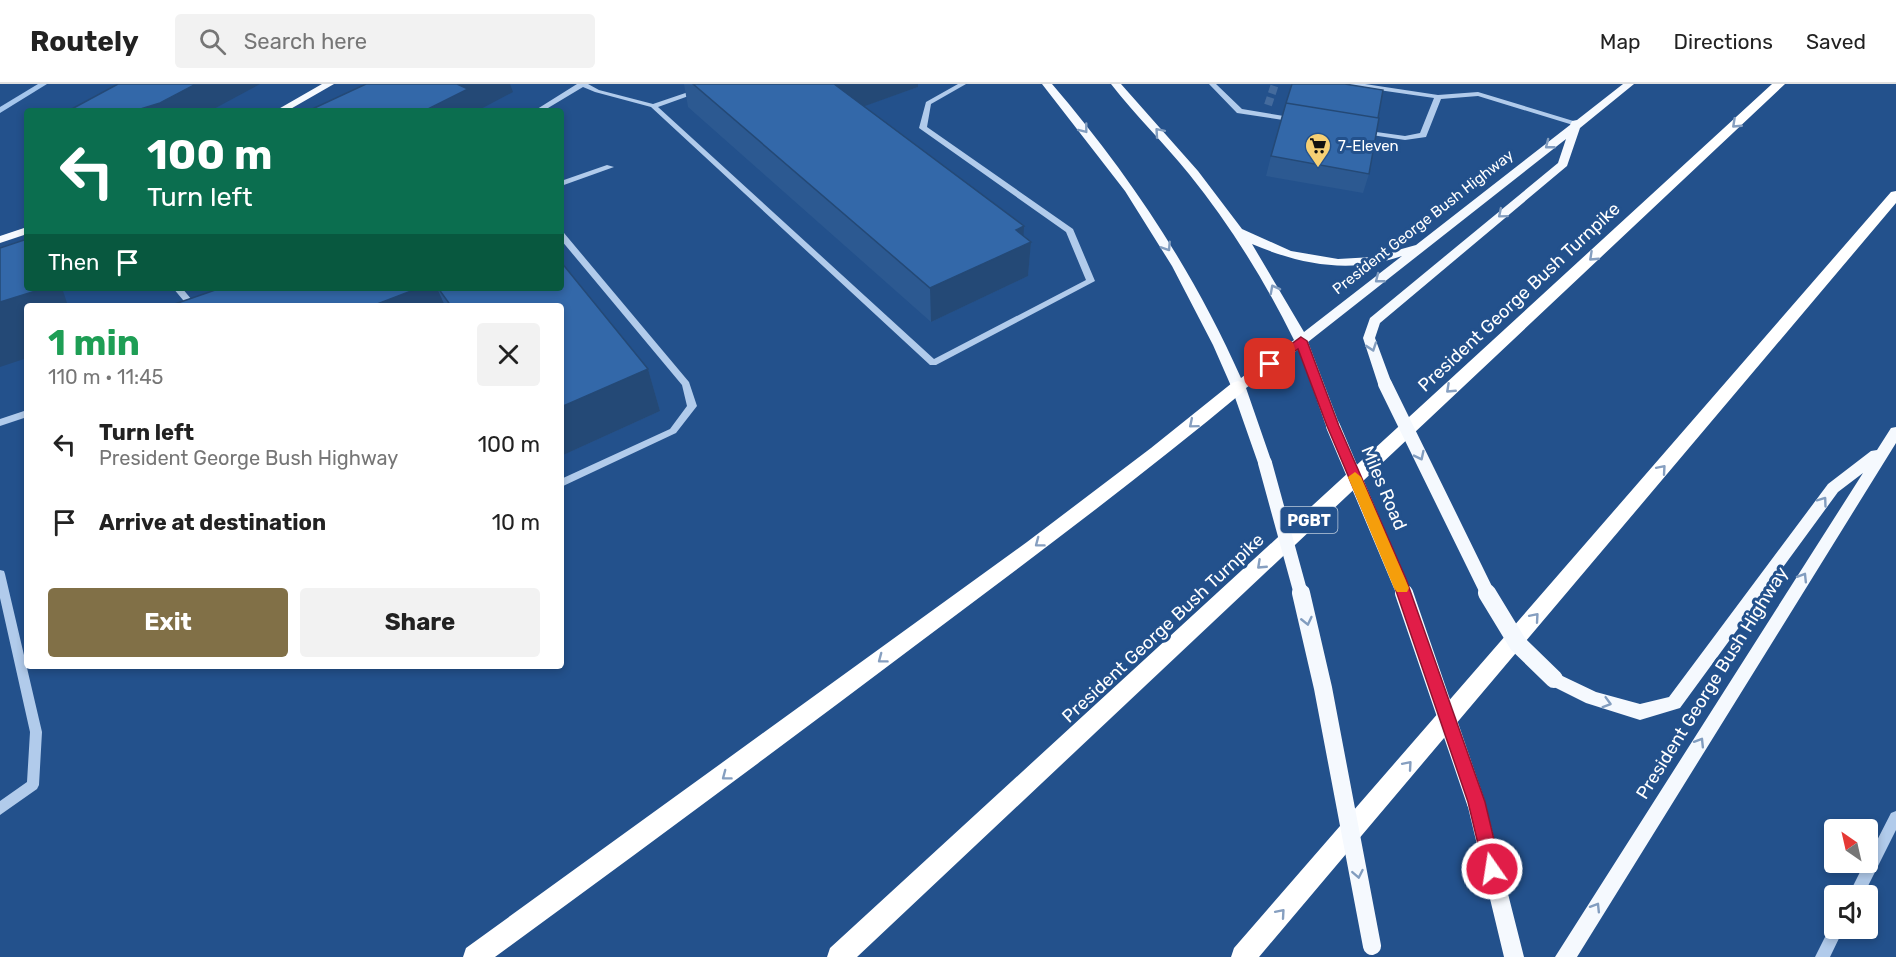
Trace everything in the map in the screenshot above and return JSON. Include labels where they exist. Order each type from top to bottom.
[{"type":"highway","name":"President George Bush Turnpike","points":[[839,957],[1779,84]]},
{"type":"highway","points":[[1243,957],[1896,195]]},
{"type":"highway","points":[[475,957],[1028,552],[1238,387]]},
{"type":"main road","points":[[285,108],[329,84]]},
{"type":"main road","points":[[1047,84],[1118,171],[1179,266],[1238,387],[1265,464],[1301,593],[1323,688],[1373,951]]},
{"type":"main road","name":"Miles Road","points":[[1116,84],[1170,144],[1234,229],[1266,274],[1301,341],[1333,426],[1399,579],[1476,802],[1514,957]]},
{"type":"main road","name":"President George Bush Highway","points":[[1238,387],[1301,341],[1576,123],[1629,84]]},
{"type":"main road","points":[[1576,123],[1563,165],[1374,321],[1369,338],[1385,384],[1481,582],[1518,644],[1554,679],[1592,698],[1640,712],[1674,703],[1833,488],[1892,439]]},
{"type":"main road","points":[[1234,229],[1258,243],[1292,256],[1335,263],[1374,260],[1422,245]]},
{"type":"main road","points":[[0,240],[24,231]]},
{"type":"main road","name":"President George Bush Highway","points":[[1565,957],[1892,439]]},
{"type":"lane","points":[[543,108],[582,84],[597,91],[653,106],[933,363],[1091,281],[1070,231],[923,128],[928,103],[963,84]]},
{"type":"lane","points":[[653,106],[719,84]]},
{"type":"lane","points":[[1212,84],[1240,111],[1306,122]]},
{"type":"lane","points":[[1356,96],[1354,84],[1437,97],[1478,94],[1576,123]]},
{"type":"lane","points":[[1352,129],[1405,138],[1423,135],[1437,97]]},
{"type":"lane","points":[[1265,115],[1268,105]]},
{"type":"lane","points":[[564,183],[610,167]]},
{"type":"lane","points":[[564,239],[686,384],[692,406],[673,431],[564,482]]},
{"type":"lane","points":[[180,291],[190,303]]},
{"type":"lane","points":[[0,423],[24,414]]},
{"type":"lane","points":[[0,574],[36,732],[33,784],[0,809]]},
{"type":"lane","points":[[1861,885],[1896,820]]},
{"type":"lane","points":[[1822,957],[1831,939]]},
{"type":"building","points":[[118,84],[196,84],[160,103],[144,108],[74,108]]},
{"type":"building","points":[[366,84],[457,84],[468,89],[430,108],[314,108]]},
{"type":"building","points":[[693,84],[834,84],[1024,226],[1016,230],[1031,242],[930,288]]},
{"type":"building","points":[[1292,84],[1345,84],[1383,90],[1378,118],[1286,103]]},
{"type":"building","points":[[1286,103],[1379,118],[1369,174],[1271,156]]},
{"type":"building","points":[[24,240],[24,291],[36,291],[0,302],[0,248]]},
{"type":"building","points":[[564,266],[648,369],[564,406],[564,303],[449,303],[440,291],[564,291]]},
{"type":"building","points":[[212,291],[411,291],[380,303],[178,303]]},
{"type":"waterway","points":[[0,111],[43,84]]},
{"type":"tunnel","points":[[1268,105],[1275,84]]},
{"type":"slow traffic","points":[[1355,477],[1402,588]]},
{"type":"place","name":"7-Eleven","points":[[1318,169]]},
{"type":"route","points":[[1270,364],[1301,341],[1333,426],[1399,579],[1476,802],[1492,869]]}]
